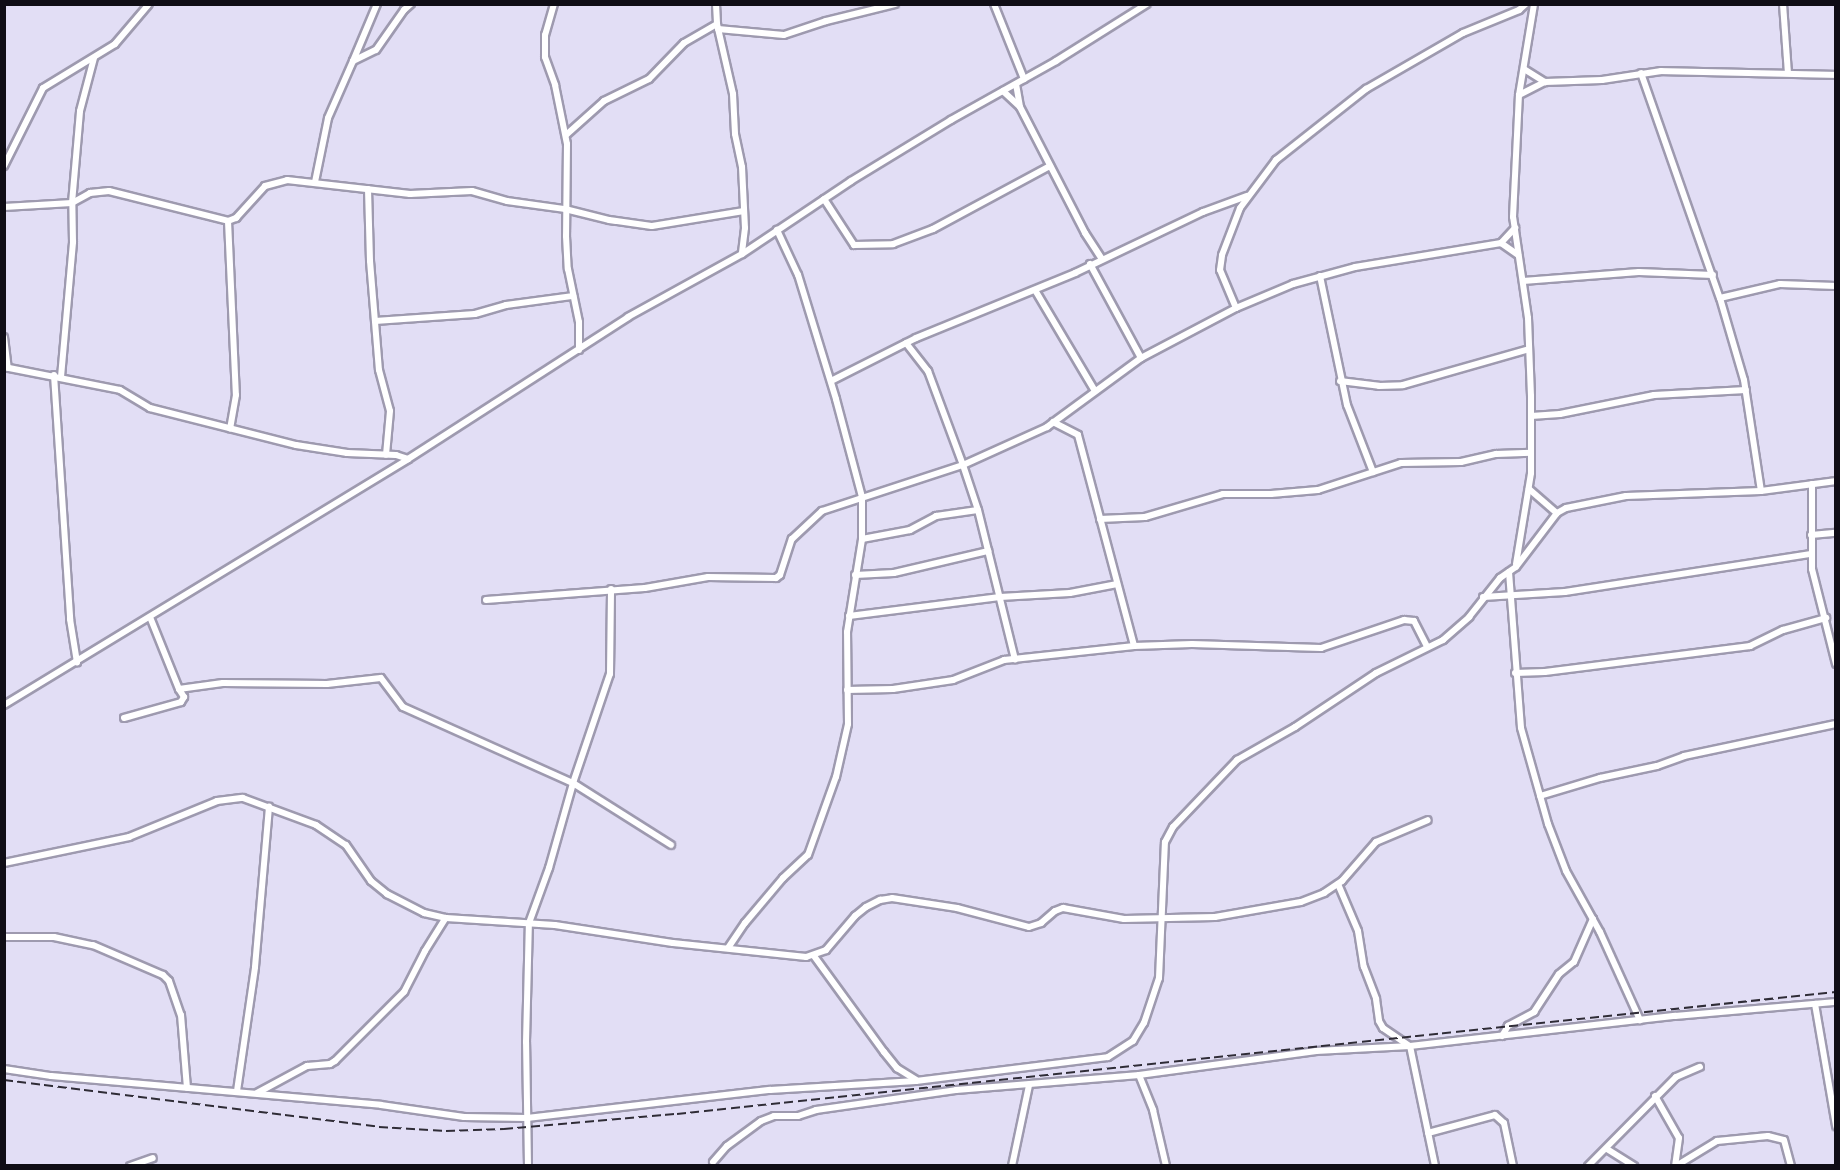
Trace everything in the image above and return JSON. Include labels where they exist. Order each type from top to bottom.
[{"type":"street","points":[[4,166],[43,88],[115,44],[150,4]]},
{"type":"street","points":[[315,182],[328,118],[377,4]]},
{"type":"street","points":[[353,61],[376,50],[404,10],[411,4]]},
{"type":"street","points":[[554,4],[545,35],[545,57],[555,84],[566,135],[565,209],[573,296],[579,322],[579,350]]},
{"type":"street","points":[[716,4],[717,27],[733,94],[744,211],[742,254]]},
{"type":"street","points":[[566,135],[604,101],[649,79],[684,43],[717,27],[784,36],[826,21],[895,4]]},
{"type":"street","points":[[994,4],[1024,79]]},
{"type":"street","points":[[4,705],[408,459],[628,317],[742,254],[824,199],[951,120],[1016,84],[1147,4]]},
{"type":"street","points":[[1236,308],[1220,266],[1234,221],[1247,196],[1276,160],[1306,139],[1349,100],[1463,33],[1519,10],[1526,4]]},
{"type":"street","points":[[1516,567],[1529,489],[1531,453],[1529,349],[1523,281],[1515,228],[1519,95],[1534,4]]},
{"type":"street","points":[[1783,4],[1788,73]]},
{"type":"street","points":[[76,662],[70,619],[57,376],[73,242],[72,203],[80,111],[93,58]]},
{"type":"street","points":[[1524,69],[1545,82]]},
{"type":"street","points":[[1519,95],[1545,82],[1602,80],[1676,70],[1733,74],[1836,75]]},
{"type":"street","points":[[1641,73],[1720,298],[1746,390],[1761,491]]},
{"type":"street","points":[[1016,84],[1020,107],[1102,259]]},
{"type":"street","points":[[1003,91],[1020,107]]},
{"type":"street","points":[[824,199],[854,245],[893,244],[933,229],[1050,166]]},
{"type":"street","points":[[4,207],[72,203],[90,193],[109,191],[228,221],[236,218],[265,186],[274,181],[315,182],[410,194],[464,190],[513,202],[565,209],[609,220],[652,226],[744,211]]},
{"type":"street","points":[[368,189],[369,261],[379,370],[390,411],[386,455]]},
{"type":"street","points":[[831,381],[906,343],[1035,290],[1203,212],[1247,196]]},
{"type":"street","points":[[228,221],[236,395],[230,428]]},
{"type":"street","points":[[486,600],[645,588],[708,577],[776,578],[780,574],[792,539],[822,512],[963,465],[1053,422],[1141,358],[1265,294],[1320,276],[1388,260],[1500,243],[1515,228]]},
{"type":"street","points":[[728,948],[745,923],[783,878],[808,855],[836,777],[846,738],[849,713],[847,690],[849,616],[862,539],[862,497],[831,381],[798,275],[777,230]]},
{"type":"street","points":[[1500,243],[1518,255]]},
{"type":"street","points":[[1090,264],[1141,358]]},
{"type":"street","points":[[1523,281],[1639,272],[1713,275]]},
{"type":"street","points":[[1320,276],[1340,381],[1373,472]]},
{"type":"street","points":[[1720,298],[1780,284],[1836,286]]},
{"type":"street","points":[[1035,290],[1095,392]]},
{"type":"street","points":[[375,321],[475,314],[506,305],[573,296]]},
{"type":"street","points":[[4,337],[6,368],[57,376],[120,390],[150,408],[296,445],[408,459]]},
{"type":"street","points":[[906,343],[927,371],[963,465],[978,510],[1015,659]]},
{"type":"street","points":[[1340,381],[1379,386],[1403,385],[1529,349]]},
{"type":"street","points":[[1531,416],[1560,414],[1654,395],[1746,390]]},
{"type":"street","points":[[1053,422],[1078,435],[1134,646]]},
{"type":"street","points":[[1100,519],[1146,517],[1223,494],[1271,494],[1318,490],[1401,463],[1461,462],[1496,454],[1531,453]]},
{"type":"street","points":[[4,1069],[51,1076],[381,1105],[464,1117],[527,1118],[770,1090],[916,1081],[1108,1057],[1133,1041],[1144,1023],[1160,978],[1165,842],[1173,827],[1225,769],[1257,747],[1295,727],[1376,673],[1451,633],[1469,617],[1483,597],[1516,567],[1557,513],[1566,508],[1626,496],[1761,491],[1836,481]]},
{"type":"street","points":[[1812,484],[1812,568],[1836,664]]},
{"type":"street","points":[[1529,489],[1557,513]]},
{"type":"street","points":[[862,539],[910,530],[936,516],[978,510]]},
{"type":"street","points":[[1811,535],[1836,533]]},
{"type":"street","points":[[855,575],[894,573],[988,551]]},
{"type":"street","points":[[1483,597],[1565,592],[1811,554]]},
{"type":"street","points":[[1509,572],[1521,728],[1540,796],[1558,854],[1593,919],[1640,1020]]},
{"type":"street","points":[[849,616],[1000,597],[1070,593],[1117,584]]},
{"type":"street","points":[[528,1166],[526,1042],[529,923],[549,868],[573,783],[612,667],[611,589]]},
{"type":"street","points":[[124,718],[181,702],[184,697],[150,617]]},
{"type":"street","points":[[1515,673],[1545,672],[1750,646],[1783,630],[1826,618]]},
{"type":"street","points":[[847,690],[893,689],[953,680],[997,662],[1134,646],[1192,644],[1321,648],[1404,620],[1414,621],[1427,646]]},
{"type":"street","points":[[179,689],[223,682],[327,684],[381,678],[403,707],[573,783],[671,844]]},
{"type":"street","points":[[1540,796],[1600,778],[1657,766],[1684,756],[1836,724]]},
{"type":"street","points":[[4,863],[129,837],[230,798],[243,798],[316,825],[346,845],[371,881],[387,894],[424,913],[446,918],[529,923],[794,957],[814,956],[826,950],[855,916],[866,907],[880,900],[892,898],[957,908],[1029,927],[1041,923],[1054,911],[1063,908],[1124,919],[1215,917],[1301,902],[1338,884],[1376,842],[1428,820]]},
{"type":"street","points":[[237,1091],[255,968],[269,807]]},
{"type":"street","points":[[1338,884],[1358,931],[1364,967],[1376,999],[1379,1021],[1383,1028],[1410,1046],[1435,1166]]},
{"type":"street","points":[[256,1093],[307,1066],[323,1065],[335,1060],[404,992],[425,951],[446,918]]},
{"type":"street","points":[[1502,1036],[1508,1026],[1534,1012],[1559,974],[1574,962],[1593,919]]},
{"type":"street","points":[[4,937],[54,937],[93,945],[163,975],[169,981],[181,1016],[187,1088]]},
{"type":"street","points":[[814,956],[897,1068],[916,1081]]},
{"type":"street","points":[[713,1162],[727,1146],[755,1125],[774,1116],[798,1116],[816,1110],[956,1090],[1139,1075],[1316,1051],[1410,1046],[1640,1020],[1836,1002]]},
{"type":"street","points":[[1815,1004],[1836,1126]]},
{"type":"street","points":[[1588,1166],[1676,1077],[1700,1067]]},
{"type":"street","points":[[1139,1075],[1153,1110],[1166,1166]]},
{"type":"street","points":[[1012,1166],[1029,1085]]},
{"type":"street","points":[[1655,1096],[1678,1138],[1676,1166]]},
{"type":"street","points":[[1428,1133],[1495,1115],[1504,1123],[1513,1166]]},
{"type":"street","points":[[1676,1166],[1717,1141],[1768,1136],[1784,1140],[1791,1166]]},
{"type":"street","points":[[1607,1149],[1634,1166]]},
{"type":"street","points":[[129,1166],[153,1158]]},
{"type":"railway","points":[[4,1080],[379,1127],[446,1131],[504,1129],[677,1114],[1836,992]]}]
